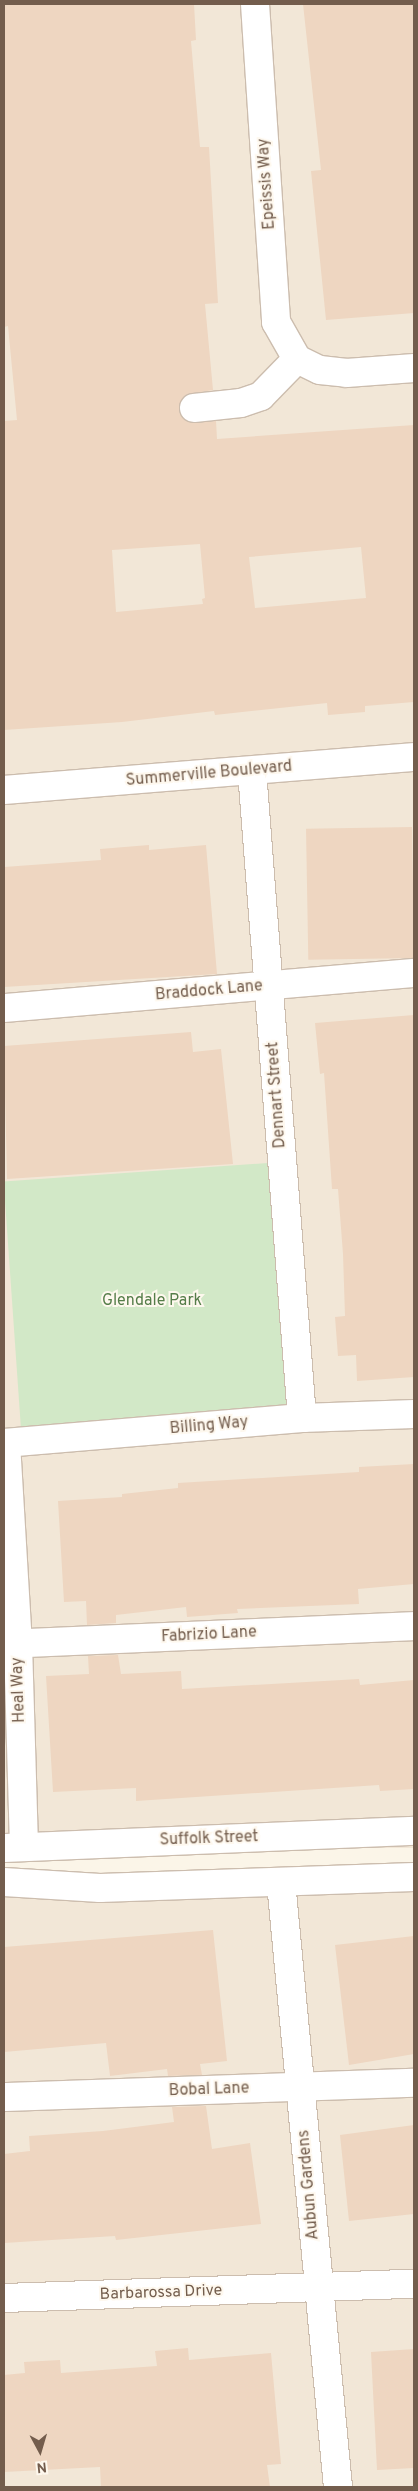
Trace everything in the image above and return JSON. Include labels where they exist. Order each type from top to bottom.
[{"type":"street","name":"Epeissis Way","points":[[255,4],[276,322],[297,359]]},
{"type":"street","points":[[194,408],[241,403],[261,396],[297,359],[320,370],[347,373],[414,368]]},
{"type":"street","name":"Summerville Boulevard","points":[[4,790],[414,757]]},
{"type":"street","name":"Dennart Street","points":[[252,771],[302,1418]]},
{"type":"street","name":"Braddock Lane","points":[[4,1008],[414,973]]},
{"type":"street","name":"Billing Way","points":[[5,1443],[302,1418],[414,1414]]},
{"type":"street","name":"Heal Way","points":[[5,1443],[11,1644],[14,1847]]},
{"type":"street","name":"Fabrizio Lane","points":[[11,1644],[414,1626]]},
{"type":"street","name":"Suffolk Street","points":[[14,1847],[414,1830]]},
{"type":"street","points":[[4,1882],[100,1888],[414,1877]]},
{"type":"street","name":"Aubun Gardens","points":[[281,1882],[338,2487]]},
{"type":"street","name":"Bobal Lane","points":[[4,2097],[414,2083]]},
{"type":"street","name":"Barbarossa Drive","points":[[4,2298],[414,2284]]},
{"type":"shaded area","points":[[4,4],[414,4],[414,1848],[4,1848]]},
{"type":"shaded area","points":[[4,1877],[414,1877],[414,2487],[4,2487]]},
{"type":"green space","name":"Glendale Park","points":[[282,1162],[300,1418],[22,1438],[4,1181]]},
{"type":"building","points":[[4,4],[194,4],[196,40],[191,41],[200,147],[209,147],[218,303],[205,304],[213,390],[185,395],[179,410],[188,422],[216,421],[217,439],[414,425],[414,702],[365,706],[365,712],[328,715],[327,703],[215,715],[214,711],[122,722],[4,730],[4,421],[17,420],[8,326],[4,327]],"holes":[[[200,544],[205,598],[202,599],[203,604],[116,612],[112,550]],[[361,547],[366,598],[255,608],[249,557]]]},
{"type":"building","points":[[303,4],[414,4],[414,313],[326,320],[311,171],[321,170]]},
{"type":"building","points":[[412,827],[414,958],[308,960],[306,829]]},
{"type":"building","points":[[149,845],[149,850],[206,845],[217,974],[4,987],[4,867],[101,860],[100,849]]},
{"type":"building","points":[[414,1015],[414,1377],[357,1381],[356,1355],[338,1356],[335,1317],[345,1316],[343,1254],[338,1189],[332,1189],[324,1073],[320,1074],[315,1023]]},
{"type":"building","points":[[191,1032],[193,1052],[221,1049],[233,1164],[7,1179],[4,1046]]},
{"type":"building","points":[[414,1464],[414,1584],[358,1589],[359,1604],[237,1609],[238,1613],[187,1617],[186,1607],[116,1615],[116,1623],[87,1625],[86,1601],[64,1602],[58,1501],[122,1497],[122,1494],[178,1488],[178,1483],[359,1472],[359,1467]]},
{"type":"building","points":[[118,1655],[121,1674],[181,1671],[182,1689],[359,1679],[360,1685],[414,1680],[414,1789],[380,1791],[379,1785],[136,1801],[136,1788],[53,1792],[46,1676],[89,1674],[88,1656]]},
{"type":"building","points":[[213,1930],[227,2061],[200,2064],[202,2075],[168,2076],[167,2069],[110,2076],[106,2043],[4,2052],[4,1947]]},
{"type":"building","points":[[414,1936],[414,2054],[349,2065],[335,1945]]},
{"type":"building","points":[[206,2106],[212,2149],[250,2143],[261,2224],[116,2240],[115,2236],[4,2243],[4,2154],[30,2151],[29,2136],[103,2131],[174,2122],[172,2107]]},
{"type":"building","points":[[414,2125],[414,2214],[349,2221],[340,2135]]},
{"type":"building","points":[[188,2348],[189,2360],[271,2353],[281,2464],[267,2465],[270,2487],[101,2487],[100,2467],[4,2472],[4,2375],[25,2373],[24,2362],[60,2360],[61,2373],[157,2366],[155,2351]]},
{"type":"building","points":[[414,2349],[414,2468],[377,2470],[371,2352]]}]
